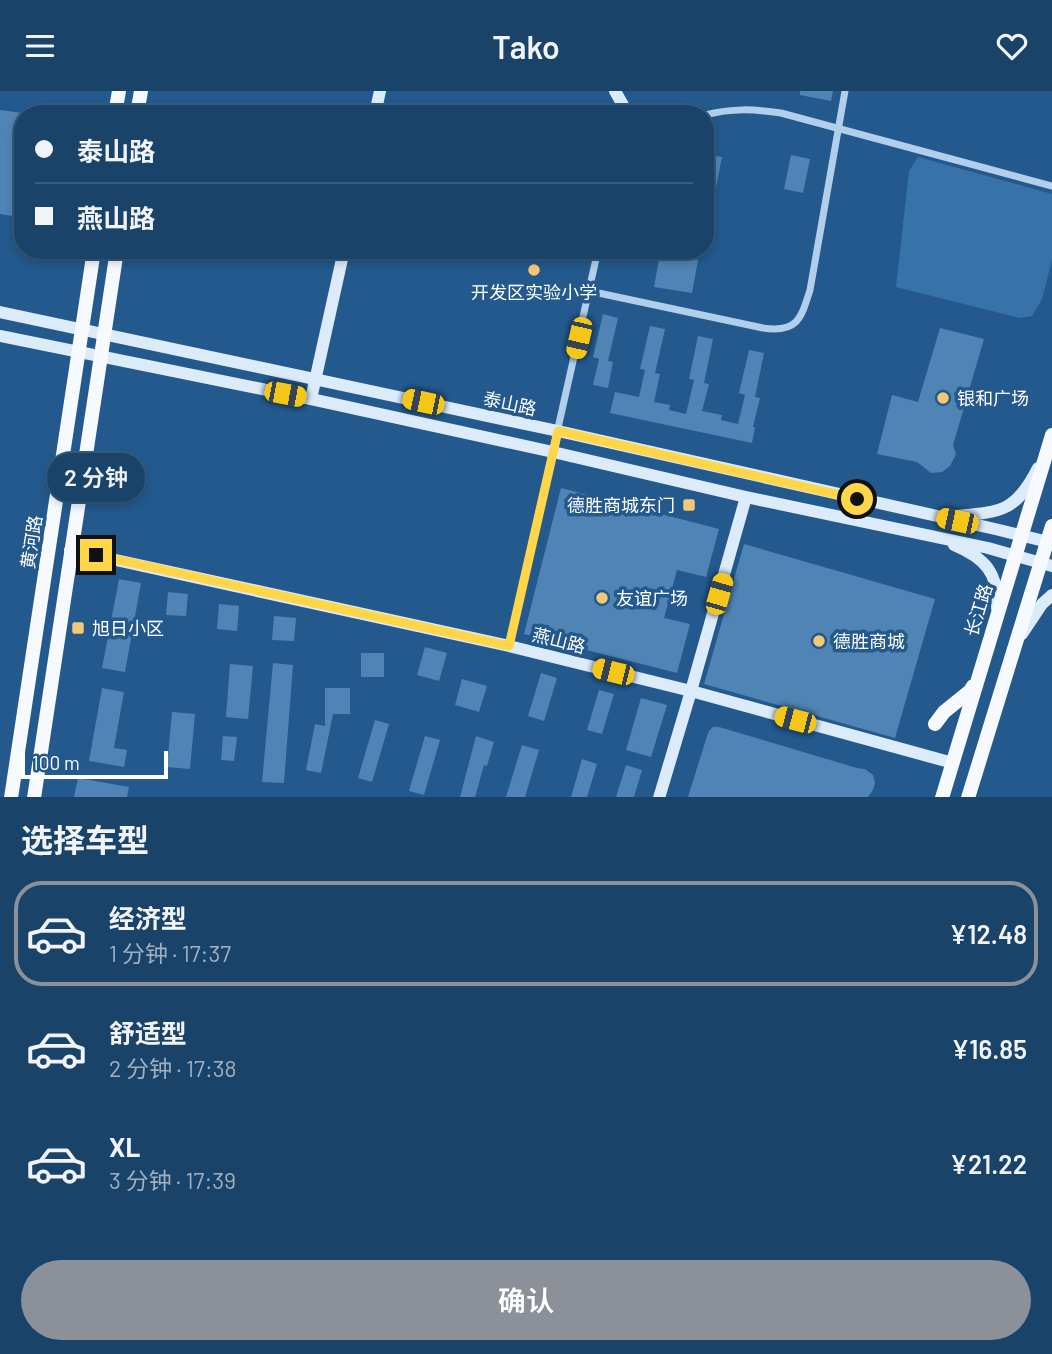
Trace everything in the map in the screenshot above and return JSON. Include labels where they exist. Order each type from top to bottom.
[{"type":"main road","name":"黄河路","points":[[11,797],[93,259]]},
{"type":"main road","points":[[34,797],[116,259]]},
{"type":"main road","points":[[311,399],[342,259]]},
{"type":"main road","name":"泰山路","points":[[0,312],[558,431],[1050,543]]},
{"type":"main road","points":[[0,336],[311,399],[1046,564]]},
{"type":"main road","points":[[939,517],[990,512],[1006,508],[1015,502],[1025,491],[1050,440]]},
{"type":"main road","name":"长江路","points":[[942,797],[1050,440]]},
{"type":"main road","points":[[659,797],[746,497]]},
{"type":"main road","points":[[968,797],[1016,643],[1046,564],[1052,526]]},
{"type":"main road","points":[[934,537],[963,549],[989,569],[996,586],[997,615]]},
{"type":"main road","name":"燕山路","points":[[70,550],[509,646],[691,691],[953,763]]},
{"type":"main road","points":[[1016,643],[1042,604],[1052,595]]},
{"type":"main road","points":[[935,725],[944,712],[970,691],[978,675]]},
{"type":"street","points":[[589,291],[764,328],[779,330],[791,327],[803,313],[810,290],[845,91]]},
{"type":"street","points":[[714,112],[750,108],[781,113],[1052,186]]},
{"type":"street","points":[[509,646],[596,259]]},
{"type":"shaded area","points":[[918,157],[1052,194],[1052,260],[1042,299],[1032,316],[1020,318],[896,287],[909,171]]},
{"type":"building","points":[[800,91],[833,91],[831,101],[800,95]]},
{"type":"building","points":[[0,110],[14,112],[14,210],[13,216],[0,214]]},
{"type":"building","points":[[791,155],[810,159],[803,193],[784,189]]},
{"type":"building","points":[[714,156],[722,157],[714,198]]},
{"type":"building","points":[[659,259],[698,260],[692,293],[654,287]]},
{"type":"building","points":[[603,314],[618,318],[608,361],[613,362],[608,388],[593,385],[599,359],[593,357]]},
{"type":"building","points":[[650,326],[665,329],[655,373],[660,374],[654,402],[670,405],[669,410],[686,414],[694,380],[689,379],[698,336],[713,339],[704,383],[709,384],[702,411],[722,415],[721,420],[738,424],[745,395],[739,393],[749,350],[764,353],[755,397],[760,398],[752,443],[610,413],[615,392],[639,397],[645,370],[640,369]]},
{"type":"building","name":"银和广场","points":[[940,328],[984,339],[953,445],[956,454],[950,466],[942,472],[931,473],[917,462],[877,454],[892,395],[918,402]]},
{"type":"building","name":"友谊广场","points":[[561,488],[719,529],[706,577],[677,570],[664,618],[690,624],[677,673],[524,634]]},
{"type":"building","name":"德胜商城","points":[[744,544],[935,599],[895,738],[704,684]]},
{"type":"building","points":[[119,579],[141,583],[125,672],[102,668]]},
{"type":"building","points":[[168,592],[188,594],[186,616],[166,615]]},
{"type":"building","points":[[219,604],[239,606],[237,631],[217,629]]},
{"type":"building","points":[[274,616],[296,618],[294,641],[272,640]]},
{"type":"building","points":[[425,647],[447,653],[439,681],[417,675]]},
{"type":"building","points":[[361,653],[384,653],[384,677],[361,677]]},
{"type":"building","points":[[273,663],[293,665],[284,783],[262,782]]},
{"type":"building","points":[[230,664],[253,666],[248,719],[226,717]]},
{"type":"building","points":[[541,673],[557,678],[544,721],[528,716]]},
{"type":"building","points":[[462,679],[487,686],[479,712],[455,705]]},
{"type":"building","points":[[102,688],[124,692],[114,748],[127,750],[124,767],[89,761]]},
{"type":"building","points":[[325,688],[350,688],[350,714],[333,714],[321,773],[306,770],[315,724],[325,726]]},
{"type":"building","points":[[599,690],[614,694],[602,734],[587,730]]},
{"type":"building","points":[[641,698],[667,705],[651,757],[626,750]]},
{"type":"building","points":[[172,712],[195,714],[190,769],[167,767]]},
{"type":"building","points":[[375,720],[389,724],[372,782],[358,778]]},
{"type":"building","points":[[713,727],[865,769],[873,775],[873,790],[868,797],[688,797],[707,736]]},
{"type":"building","points":[[223,736],[237,737],[234,761],[221,760]]},
{"type":"building","points":[[425,736],[440,740],[424,795],[409,791]]},
{"type":"building","points":[[476,736],[494,742],[475,797],[460,797]]},
{"type":"building","points":[[522,745],[539,750],[525,797],[506,797]]},
{"type":"building","points":[[582,759],[597,764],[587,797],[571,797]]},
{"type":"building","points":[[626,765],[642,770],[634,797],[616,797]]},
{"type":"building","points":[[78,778],[129,787],[127,797],[74,797]]},
{"type":"place","name":"开发区实验小学","points":[[534,270]]},
{"type":"place","name":"银和广场","points":[[943,398]]},
{"type":"place","name":"德胜商城东门","points":[[689,505]]},
{"type":"place","name":"友谊广场","points":[[602,598]]},
{"type":"place","name":"旭日小区","points":[[78,628]]},
{"type":"place","name":"德胜商城","points":[[819,641]]},
{"type":"route","points":[[96,555],[509,646],[558,431],[857,499]]}]
